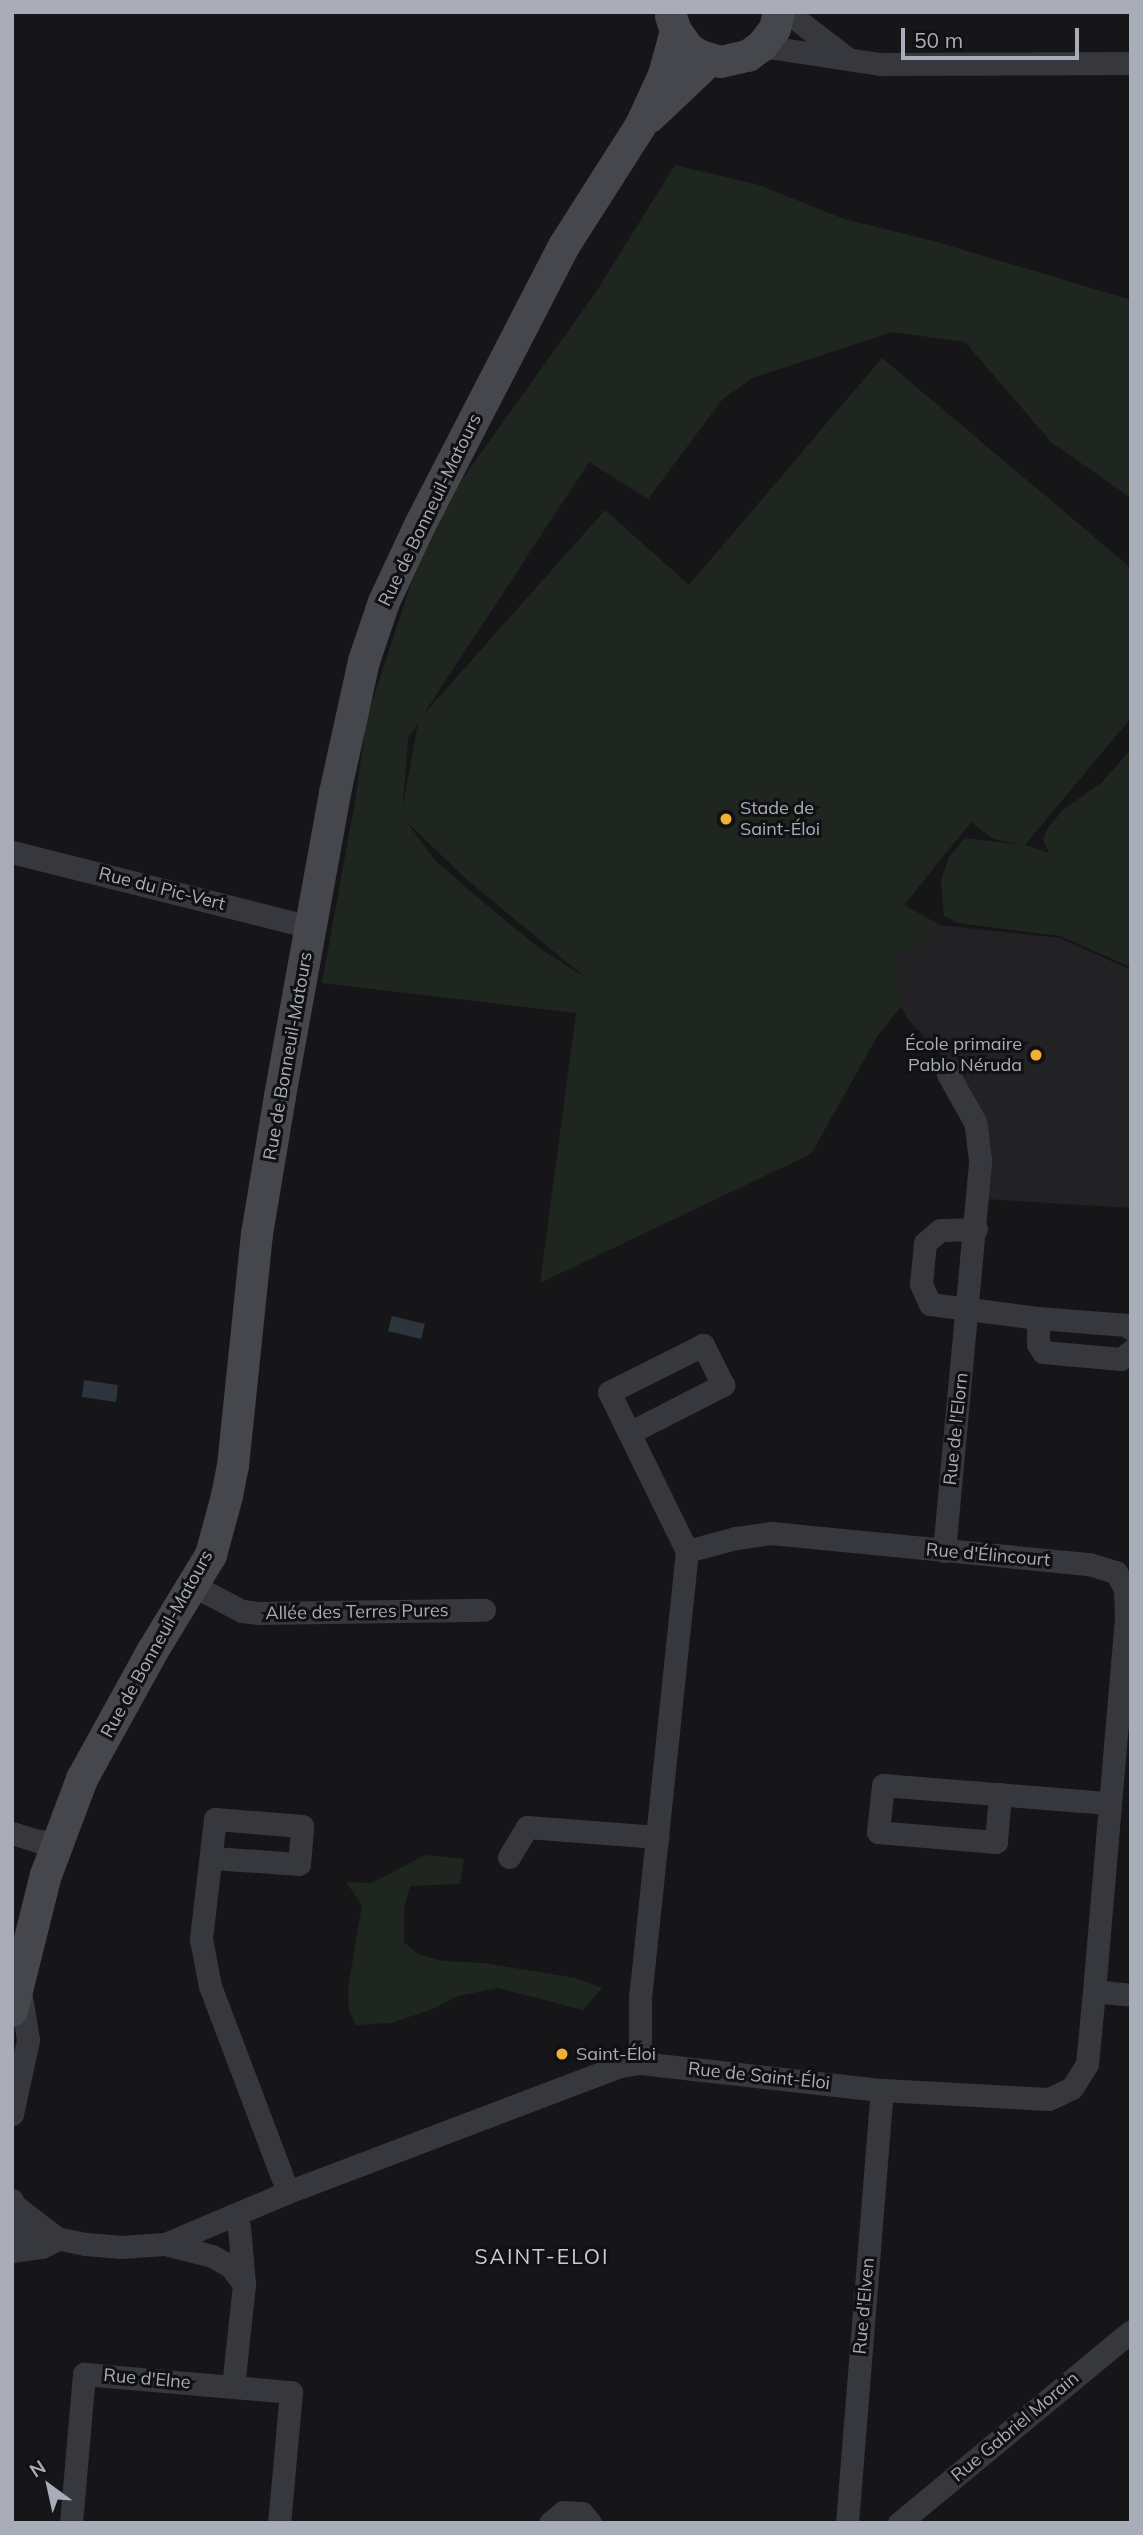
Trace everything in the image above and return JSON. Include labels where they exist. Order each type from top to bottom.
[{"type":"main road","points":[[673,21],[689,48],[710,60],[735,61],[762,46],[775,29],[779,12]]},
{"type":"main road","name":"Rue de Bonneuil-Matours","points":[[16,1997],[36,1910],[57,1842],[82,1779],[152,1652],[211,1555],[233,1466],[257,1234],[335,793],[365,661],[384,602],[420,524],[564,246],[641,125],[664,75],[673,21]]},
{"type":"main road","name":"Rue de Bonneuil-Matours","points":[[641,125],[710,60]]},
{"type":"street","points":[[787,12],[849,60]]},
{"type":"street","points":[[762,46],[880,64],[1131,63]]},
{"type":"street","name":"Rue du Pic-Vert","points":[[12,852],[311,927]]},
{"type":"street","name":"Rue de l'Elorn","points":[[944,1550],[976,1229],[979,1141],[975,1122],[948,1074]]},
{"type":"street","points":[[976,1229],[940,1230],[925,1243],[923,1293],[930,1304],[1038,1318],[1127,1325],[1131,1329]]},
{"type":"street","points":[[1038,1318],[1038,1344],[1043,1352],[1121,1359],[1131,1351]]},
{"type":"street","points":[[629,1433],[723,1385],[703,1345],[609,1392],[629,1433],[687,1551],[640,1996],[640,2063]]},
{"type":"street","name":"Rue d'Élincourt","points":[[687,1551],[736,1538],[771,1533],[1089,1564],[1116,1572],[1125,1589],[1123,1744],[1108,1803],[1094,1991]]},
{"type":"street","name":"Allée des Terres Pures","points":[[194,1586],[242,1611],[258,1613],[484,1610]]},
{"type":"street","points":[[1000,1794],[996,1842],[878,1832],[883,1785],[1000,1794],[1108,1803]]},
{"type":"street","points":[[509,1857],[527,1827],[657,1837]]},
{"type":"street","points":[[12,1832],[38,1841],[57,1842]]},
{"type":"street","points":[[212,1858],[201,1939],[210,1986],[288,2192]]},
{"type":"street","points":[[12,1946],[36,1910]]},
{"type":"street","points":[[1094,1991],[1131,1995]]},
{"type":"street","name":"Rue de Saint-Éloi","points":[[12,2229],[58,2239],[121,2247],[165,2244],[288,2192],[620,2066],[640,2063],[882,2090],[1049,2099],[1072,2088],[1087,2064],[1094,1991]]},
{"type":"street","points":[[12,2114],[28,2040],[16,1997]]},
{"type":"street","name":"Rue d'Elven","points":[[847,2523],[882,2090]]},
{"type":"street","points":[[12,2200],[14,2205],[58,2239],[42,2247],[12,2251]]},
{"type":"street","points":[[233,2216],[239,2227],[244,2284],[233,2387]]},
{"type":"street","points":[[165,2244],[212,2256],[230,2266],[244,2284]]},
{"type":"street","name":"Rue Gabriel Morain","points":[[899,2523],[1131,2331]]},
{"type":"street","name":"Rue d'Elne","points":[[71,2523],[84,2374],[291,2392],[279,2523]]},
{"type":"street","points":[[550,2523],[563,2512],[582,2513],[590,2523]]},
{"type":"shaded area","name":"Stade de Saint-Éloi","points":[[675,165],[759,185],[844,219],[937,242],[1131,300],[1131,498],[1051,442],[965,342],[892,332],[752,378],[722,400],[648,499],[589,462],[423,715],[605,510],[689,585],[882,358],[1131,568],[1131,718],[1025,845],[1049,853],[1043,840],[1047,829],[1063,810],[1101,783],[1131,750],[1131,967],[1060,936],[958,923],[944,916],[941,880],[949,857],[965,838],[1021,845],[993,839],[971,822],[904,905],[940,925],[896,958],[901,1007],[878,1035],[811,1154],[540,1283],[576,1013],[322,983],[356,796],[366,720],[413,578],[453,492],[594,295]],"holes":[[[418,723],[403,806],[408,738]],[[406,821],[466,879],[586,978],[539,948],[477,897],[434,859]]]},
{"type":"shaded area","name":"École primaire Pablo Néruda","points":[[940,925],[1060,938],[1131,970],[1131,1208],[985,1199],[963,1080],[907,1018],[901,1007],[896,958]]},
{"type":"shaded area","points":[[392,1316],[425,1324],[421,1339],[388,1331]]},
{"type":"shaded area","points":[[84,1380],[118,1385],[116,1402],[82,1397]]},
{"type":"shaded area","points":[[425,1855],[464,1859],[460,1884],[410,1886],[404,1909],[404,1942],[418,1954],[443,1961],[484,1963],[576,1978],[602,1988],[583,2010],[498,1988],[458,1996],[433,2009],[391,2023],[356,2025],[349,2010],[348,1989],[362,1905],[346,1882],[372,1883]]},
{"type":"place","name":"Stade de Saint-Éloi","points":[[726,819]]},
{"type":"place","name":"École primaire Pablo Néruda","points":[[1036,1055]]},
{"type":"place","name":"Saint-Éloi","points":[[562,2054]]},
{"type":"district","name":"SAINT-ELOI","points":[[542,2256]]}]
